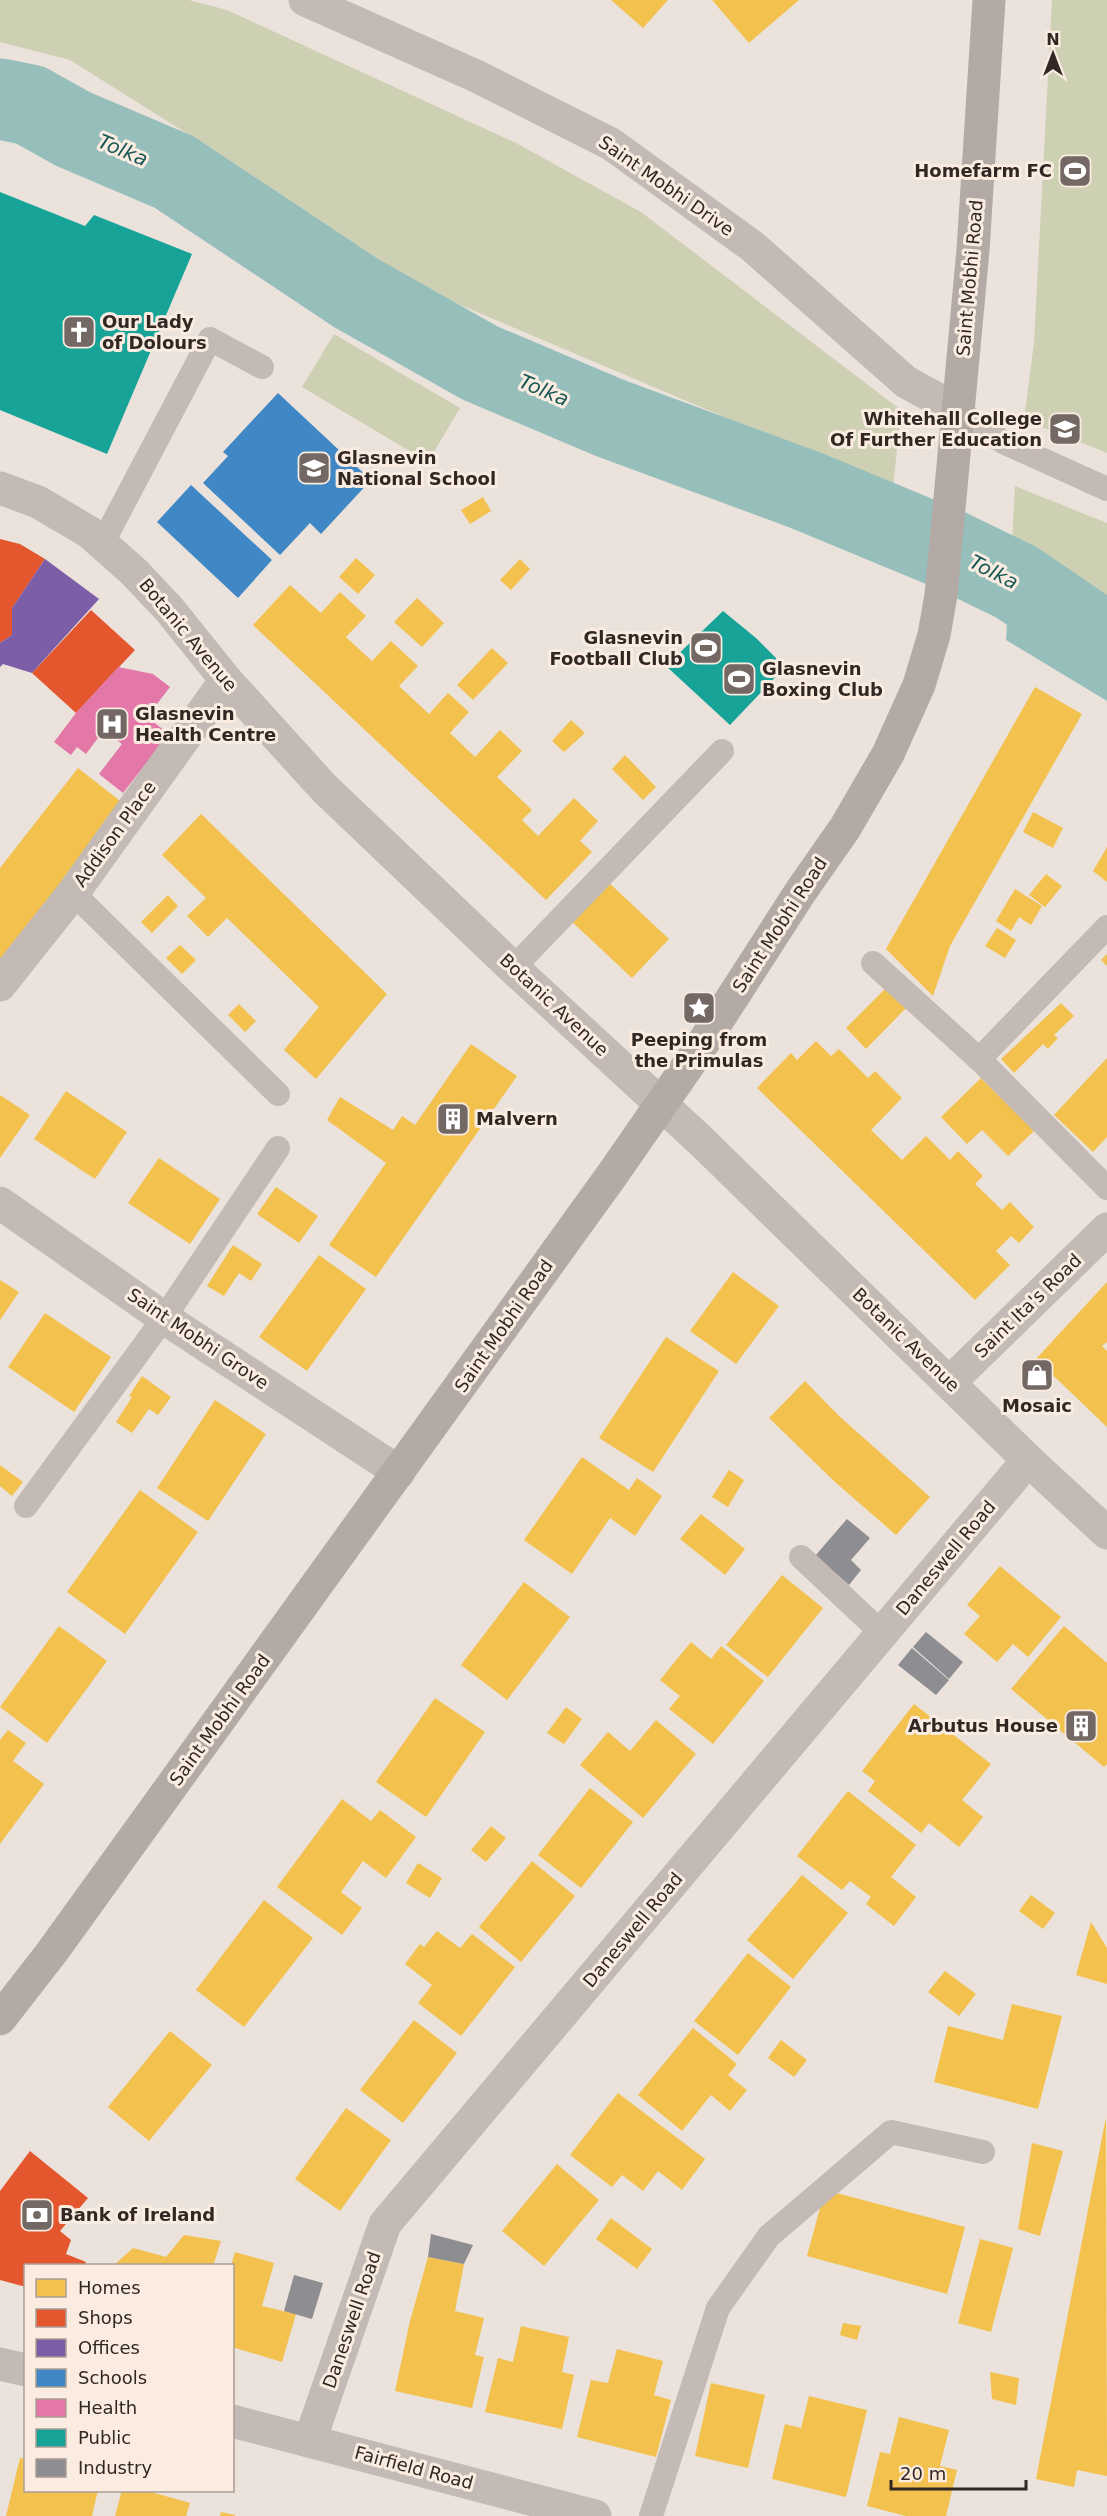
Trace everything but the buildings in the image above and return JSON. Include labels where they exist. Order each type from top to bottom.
[{"type":"main road","name":"Saint Mobhi Road","points":[[0,2019],[59,1942],[612,1174],[660,1102],[696,1054],[801,891],[845,828],[888,754],[919,685],[934,635],[941,595],[975,222],[989,0]]},
{"type":"street","name":"Saint Mobhi Drive","points":[[305,0],[468,72],[611,144],[752,246],[906,382],[959,411]]},
{"type":"street","name":"Botanic Avenue","points":[[0,488],[38,502],[89,531],[134,572],[169,609],[226,680],[324,788],[513,968],[660,1102],[1028,1460],[1107,1533]]},
{"type":"street","name":"Addison Place","points":[[0,985],[74,893],[226,680]]},
{"type":"street","name":"Saint Mobhi Grove","points":[[0,1203],[164,1318],[399,1472]]},
{"type":"street","name":"Saint Ita's Road","points":[[950,1382],[1102,1243]]},
{"type":"street","name":"Daneswell Road","points":[[310,2440],[385,2224],[1028,1460]]},
{"type":"street","points":[[0,2364],[24,2370]]},
{"type":"street","name":"Fairfield Road","points":[[234,2421],[595,2516]]},
{"type":"lane","points":[[102,543],[210,339],[261,367]]},
{"type":"lane","points":[[959,411],[1003,442],[1107,489]]},
{"type":"lane","points":[[513,968],[722,751]]},
{"type":"lane","points":[[74,893],[278,1094]]},
{"type":"lane","points":[[981,1061],[988,1050],[1107,927]]},
{"type":"lane","points":[[873,963],[981,1061],[1107,1188]]},
{"type":"lane","points":[[26,1506],[164,1318],[278,1148]]},
{"type":"lane","points":[[801,1557],[883,1634]]},
{"type":"lane","points":[[651,2516],[718,2308],[769,2236],[891,2132],[983,2152]]},
{"type":"green space","points":[[0,0],[189,0],[227,10],[514,142],[641,212],[901,410],[892,498],[748,427],[371,267],[202,143],[70,60],[0,42]]},
{"type":"green space","name":"Homefarm FC","points":[[1052,0],[1107,0],[1107,453],[1024,420],[1034,342]]},
{"type":"green space","points":[[334,334],[460,408],[428,462],[302,387]]},
{"type":"green space","points":[[1015,486],[1107,523],[1107,602],[1012,542]]},
{"type":"water","points":[[1012,542],[1107,602],[1107,701],[1006,640]]},
{"type":"waterway","name":"Tolka","points":[[0,99],[30,105],[73,129],[174,172],[356,293],[480,363],[610,418],[805,490],[950,550],[1016,582],[1107,644]]},
{"type":"place","name":"Homefarm FC","points":[[1075,171]]},
{"type":"place","name":"Our Lady of Dolours","points":[[79,332]]},
{"type":"place","name":"Whitehall College Of Further Education","points":[[1065,429]]},
{"type":"place","name":"Glasnevin National School","points":[[314,468]]},
{"type":"place","name":"Glasnevin Football Club","points":[[706,648]]},
{"type":"place","name":"Glasnevin Boxing Club","points":[[739,679]]},
{"type":"place","name":"Glasnevin Health Centre","points":[[112,724]]},
{"type":"place","name":"Peeping from the Primulas","points":[[699,1008]]},
{"type":"place","name":"Malvern","points":[[453,1119]]},
{"type":"place","name":"Mosaic","points":[[1037,1375]]},
{"type":"place","name":"Arbutus House","points":[[1081,1726]]},
{"type":"place","name":"Bank of Ireland","points":[[37,2215]]}]
